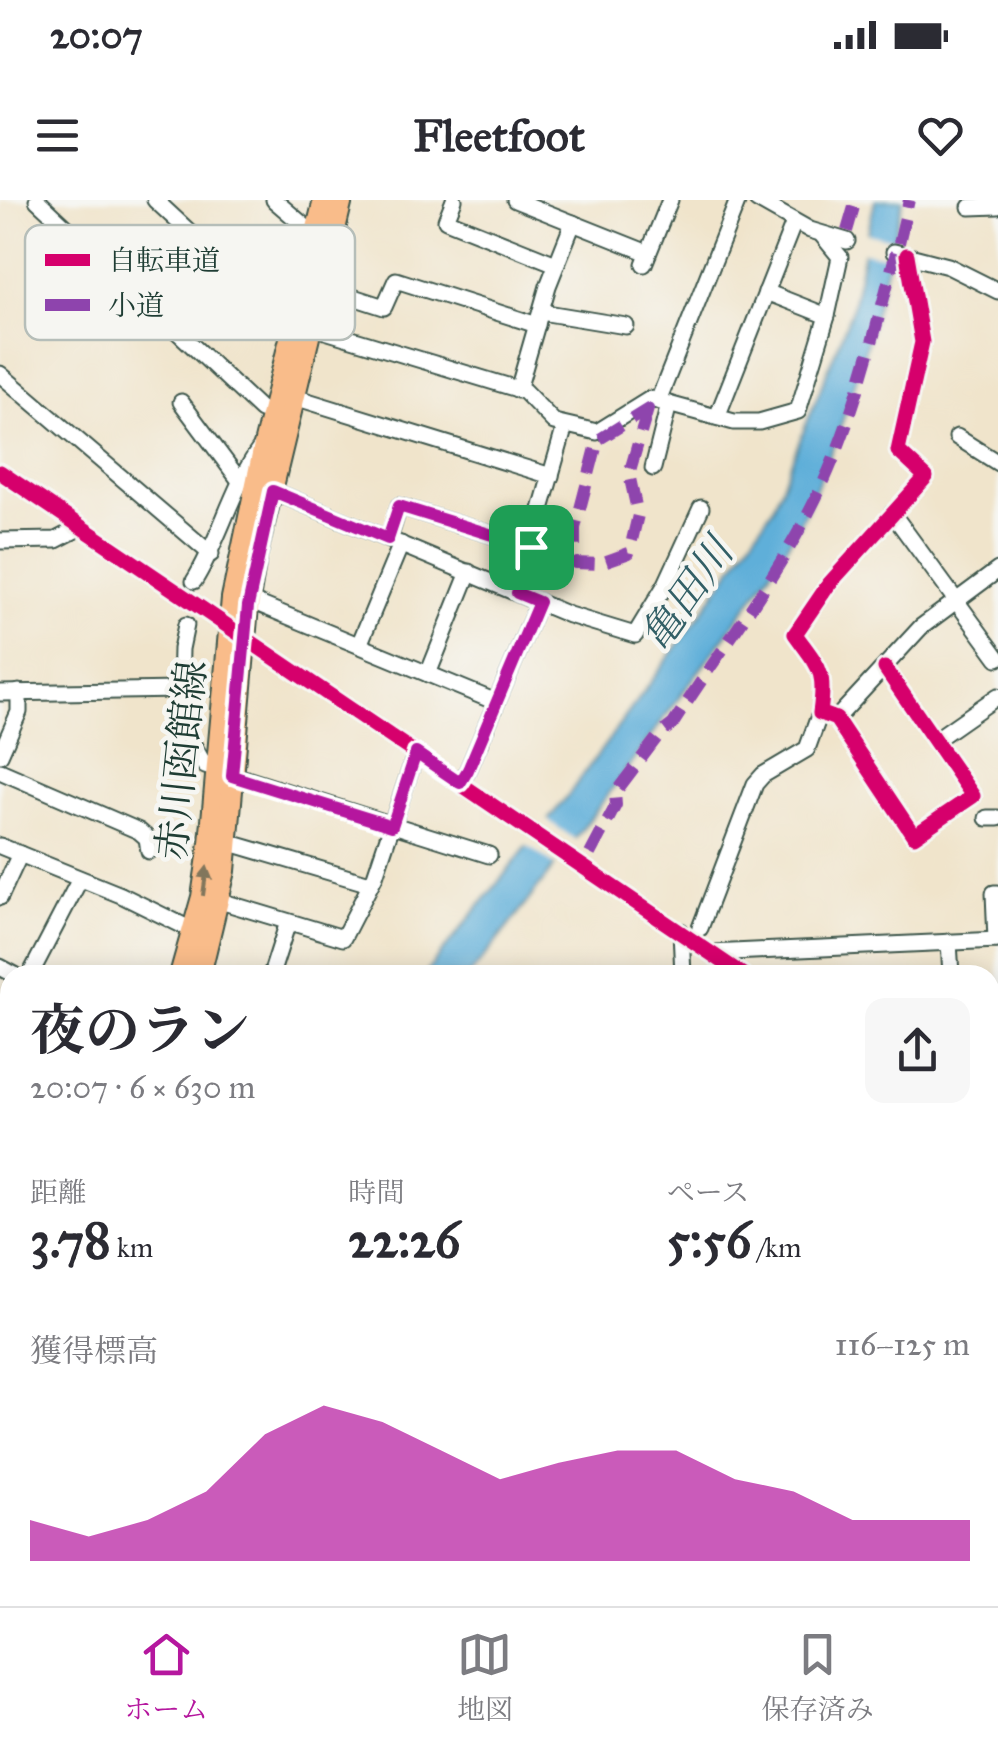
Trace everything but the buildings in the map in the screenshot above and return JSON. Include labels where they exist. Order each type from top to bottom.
[{"type":"main road","name":"赤川函館線","points":[[318,225],[324,200]]},
{"type":"main road","name":"赤川函館線","points":[[336,225],[342,200]]},
{"type":"main road","name":"赤川函館線","points":[[237,634],[249,600],[273,491],[282,416],[300,340]]},
{"type":"main road","name":"赤川函館線","points":[[183,965],[194,931],[224,774],[237,634],[235,582],[265,442],[282,416]]},
{"type":"main road","name":"赤川函館線","points":[[203,965],[220,901],[228,842],[224,774]]},
{"type":"street","points":[[38,200],[65,225]]},
{"type":"street","points":[[155,200],[184,225]]},
{"type":"street","points":[[274,200],[303,225]]},
{"type":"street","points":[[454,200],[446,220],[556,264]]},
{"type":"street","points":[[515,200],[646,259],[670,200]]},
{"type":"street","points":[[653,468],[663,403],[738,200]]},
{"type":"street","points":[[757,200],[822,235],[847,241]]},
{"type":"street","points":[[970,207],[998,206]]},
{"type":"street","points":[[717,417],[794,222]]},
{"type":"street","points":[[518,390],[556,264],[573,223]]},
{"type":"street","points":[[345,340],[524,391],[554,422],[565,426],[597,432],[650,399],[734,422],[759,422],[798,411],[840,258],[822,235]]},
{"type":"street","points":[[885,668],[972,796],[914,836],[828,716],[820,669],[795,634],[830,584],[926,477],[898,451],[922,342],[901,253],[948,266],[998,291]]},
{"type":"street","points":[[355,298],[384,307],[396,280],[539,318],[626,326]]},
{"type":"street","points":[[766,292],[827,316]]},
{"type":"street","points":[[187,340],[262,410],[282,416]]},
{"type":"street","points":[[0,374],[211,554]]},
{"type":"street","points":[[287,395],[551,476]]},
{"type":"street","points":[[181,402],[240,481]]},
{"type":"street","points":[[517,593],[565,426]]},
{"type":"street","points":[[957,436],[998,463]]},
{"type":"street","points":[[194,581],[211,554],[240,481],[265,442]]},
{"type":"street","points":[[0,472],[728,965]]},
{"type":"street","points":[[273,491],[569,615],[635,635],[666,584],[701,508]]},
{"type":"street","points":[[359,644],[395,541],[399,506],[531,547]]},
{"type":"street","points":[[892,512],[998,658]]},
{"type":"street","points":[[0,541],[56,540],[81,527]]},
{"type":"street","points":[[700,928],[755,784],[762,775],[808,748],[828,716],[885,668],[921,627],[998,570]]},
{"type":"street","points":[[428,674],[469,572]]},
{"type":"street","points":[[249,600],[496,702]]},
{"type":"street","points":[[460,783],[539,602]]},
{"type":"street","points":[[186,625],[181,649],[182,713],[192,745],[204,766],[488,856]]},
{"type":"street","points":[[0,693],[180,690]]},
{"type":"street","points":[[0,755],[19,712],[19,692]]},
{"type":"street","points":[[935,740],[998,696]]},
{"type":"street","points":[[220,901],[343,938],[370,884],[416,753]]},
{"type":"street","points":[[0,771],[139,831],[147,838],[148,851]]},
{"type":"street","points":[[228,842],[370,884]]},
{"type":"street","points":[[0,846],[194,931]]},
{"type":"street","points":[[0,897],[20,854]]},
{"type":"street","points":[[35,965],[80,879]]},
{"type":"street","points":[[711,953],[997,940],[994,893],[998,893]]},
{"type":"street","points":[[274,965],[288,922]]},
{"type":"street","points":[[681,932],[683,965]]},
{"type":"street","points":[[950,942],[951,965]]},
{"type":"water","points":[[875,200],[903,200],[850,398],[822,475],[793,535],[730,629],[478,965],[432,965],[569,794],[773,508],[851,312]]},
{"type":"pier","points":[[863,232],[896,240],[892,258],[859,251]]},
{"type":"pier","points":[[543,817],[579,842],[559,868],[523,843]]},
{"type":"marked path","points":[[847,231],[856,200]]},
{"type":"marked path","points":[[899,243],[909,200]]},
{"type":"marked path","points":[[590,854],[616,805],[615,793],[659,735],[673,724],[763,590],[812,506],[851,413],[896,252]]},
{"type":"marked path","points":[[648,409],[629,474],[638,515],[629,553],[598,564],[575,563],[575,528],[598,440],[648,409]]},
{"type":"cycle path","points":[[885,668],[973,796],[914,836],[836,719],[820,713],[819,670],[795,634],[829,584],[926,477],[898,451],[922,342],[907,255]]},
{"type":"cycle path","points":[[0,472],[728,965]]},
{"type":"route","points":[[273,491],[388,539],[399,506],[531,547],[517,593],[539,602],[460,783],[416,753],[392,826],[232,776],[248,606],[273,491]]},
{"type":"water label","name":"亀田川","points":[[686,594]]}]
